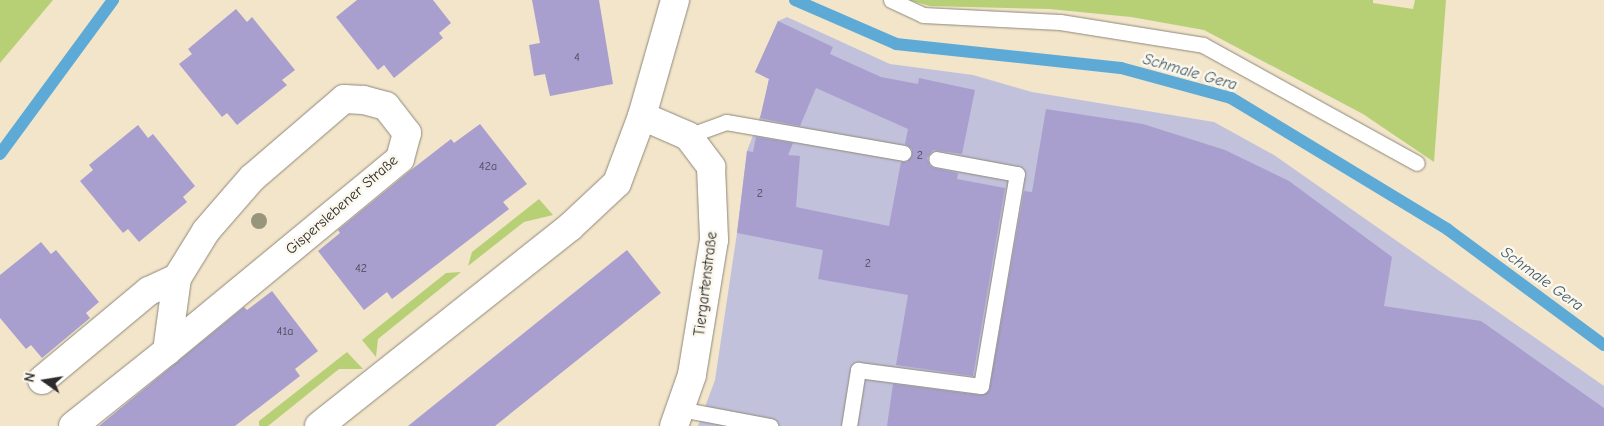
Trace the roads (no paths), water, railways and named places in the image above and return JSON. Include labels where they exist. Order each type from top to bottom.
[{"type":"street","points":[[319,426],[570,227],[616,182],[642,116],[675,0]]},
{"type":"street","name":"Gisperslebener Straße","points":[[73,426],[167,351],[400,159],[407,133],[386,106],[363,100],[344,99],[252,178],[206,231],[177,278],[167,351]]},
{"type":"street","points":[[642,116],[688,136]]},
{"type":"street","name":"Tiergartenstraße","points":[[677,417],[694,365],[714,240],[711,168],[688,136]]},
{"type":"street","points":[[42,380],[149,291],[177,278]]},
{"type":"lane","points":[[891,0],[923,15],[1060,22],[1203,45],[1417,164]]},
{"type":"lane","points":[[688,136],[726,122],[903,153]]},
{"type":"lane","points":[[849,426],[858,370],[980,393],[1017,174],[936,159]]},
{"type":"lane","points":[[677,417],[770,426]]},
{"type":"waterway","name":"Schmale Gera","points":[[0,154],[113,0]]},
{"type":"waterway","name":"Schmale Gera","points":[[795,0],[896,44],[1121,68],[1231,98],[1447,229],[1604,345]]}]
